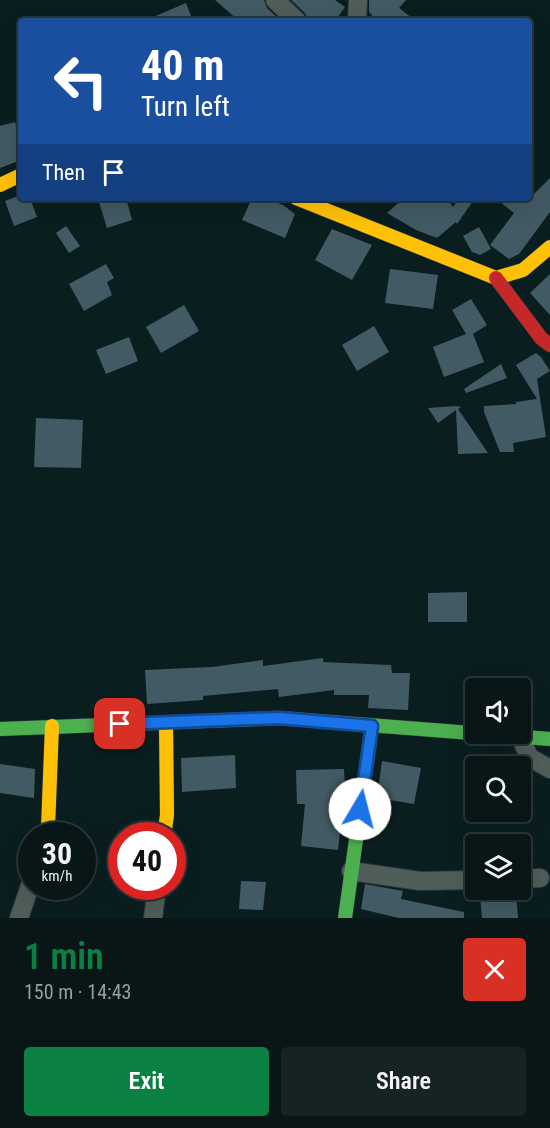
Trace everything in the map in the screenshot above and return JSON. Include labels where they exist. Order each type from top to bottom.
[{"type":"street","points":[[275,0],[294,18]]},
{"type":"street","points":[[357,18],[358,0]]},
{"type":"street","points":[[0,185],[18,177]]},
{"type":"street","points":[[304,201],[496,278],[541,338],[550,345]]},
{"type":"street","points":[[496,278],[523,270],[550,247]]},
{"type":"street","points":[[0,729],[279,718],[465,733]]},
{"type":"street","points":[[166,723],[166,822]]},
{"type":"street","points":[[48,822],[52,726]]},
{"type":"street","points":[[345,918],[372,726]]},
{"type":"street","points":[[531,738],[550,739]]},
{"type":"street","points":[[524,744],[529,756],[550,769]]},
{"type":"street","points":[[351,871],[420,881],[465,880]]},
{"type":"street","points":[[531,878],[540,878]]},
{"type":"street","points":[[19,918],[25,900]]},
{"type":"street","points":[[153,918],[155,900]]},
{"type":"building","points":[[215,0],[264,0],[267,8],[278,18],[236,18]]},
{"type":"building","points":[[291,0],[335,0],[345,7],[337,18],[307,18],[305,13]]},
{"type":"building","points":[[369,0],[406,0],[399,8],[412,18],[370,18],[372,15],[369,12]]},
{"type":"building","points":[[186,3],[192,18],[151,18]]},
{"type":"building","points":[[15,122],[18,133],[18,161],[0,168],[0,126]]},
{"type":"building","points":[[550,178],[550,212],[519,254],[509,259],[490,245],[514,213],[499,201],[532,201],[532,196]]},
{"type":"building","points":[[18,196],[18,201],[31,201],[37,217],[14,226],[5,201]]},
{"type":"building","points":[[127,201],[132,220],[107,228],[99,202]]},
{"type":"building","points":[[251,201],[273,201],[295,214],[285,238],[242,220]]},
{"type":"building","points":[[401,201],[448,201],[453,207],[457,201],[473,201],[457,224],[456,222],[437,238],[416,230],[387,213]]},
{"type":"building","points":[[66,226],[80,246],[69,253],[56,233]]},
{"type":"building","points":[[479,227],[491,249],[480,255],[472,252],[463,236]]},
{"type":"building","points":[[332,229],[372,245],[352,280],[315,260]]},
{"type":"building","points":[[106,264],[114,278],[107,282],[112,295],[84,311],[69,284]]},
{"type":"building","points":[[390,269],[438,275],[433,309],[385,303]]},
{"type":"building","points":[[550,274],[550,315],[530,293]]},
{"type":"building","points":[[471,299],[487,325],[473,334],[484,362],[444,377],[433,347],[466,334],[452,310]]},
{"type":"building","points":[[184,305],[199,331],[161,353],[146,327]]},
{"type":"building","points":[[374,326],[389,352],[357,371],[342,345]]},
{"type":"building","points":[[129,337],[138,361],[106,374],[96,350]]},
{"type":"building","points":[[536,353],[550,371],[537,379],[546,437],[513,443],[514,452],[500,452],[484,412],[484,406],[516,404],[516,402],[537,399],[516,365]]},
{"type":"building","points":[[501,364],[507,378],[466,393],[464,389]]},
{"type":"building","points":[[461,407],[458,409],[488,453],[458,454],[456,410],[438,423],[428,408]]},
{"type":"building","points":[[36,418],[83,420],[81,468],[34,467]]},
{"type":"building","points":[[467,592],[467,622],[428,622],[428,593]]},
{"type":"building","points":[[323,658],[323,662],[391,665],[392,673],[410,673],[408,710],[368,708],[369,695],[334,695],[334,690],[279,697],[278,689],[203,696],[203,700],[147,704],[145,670],[212,667],[263,660],[263,666]]},
{"type":"building","points":[[235,755],[236,788],[182,792],[181,758]]},
{"type":"building","points":[[382,761],[421,768],[414,804],[377,798]]},
{"type":"building","points":[[0,764],[35,769],[34,798],[0,793]]},
{"type":"building","points":[[344,769],[346,802],[343,802],[338,850],[301,846],[305,804],[297,804],[296,770]]},
{"type":"building","points":[[241,881],[266,882],[263,910],[239,909]]},
{"type":"building","points":[[365,884],[403,891],[401,899],[464,912],[464,918],[399,918],[361,909]]},
{"type":"building","points":[[480,900],[517,900],[518,918],[482,918]]},
{"type":"traffic: fast","points":[[0,729],[279,718],[550,739]]},
{"type":"traffic: fast","points":[[345,918],[372,726]]},
{"type":"traffic: slow","points":[[0,185],[18,176]]},
{"type":"traffic: slow","points":[[304,201],[496,278],[523,270],[550,247]]},
{"type":"traffic: slow","points":[[166,723],[166,822]]},
{"type":"traffic: slow","points":[[48,822],[52,726]]},
{"type":"traffic: jam","points":[[496,278],[541,338],[550,345]]},
{"type":"route","points":[[120,724],[279,718],[372,726],[360,809]]}]
